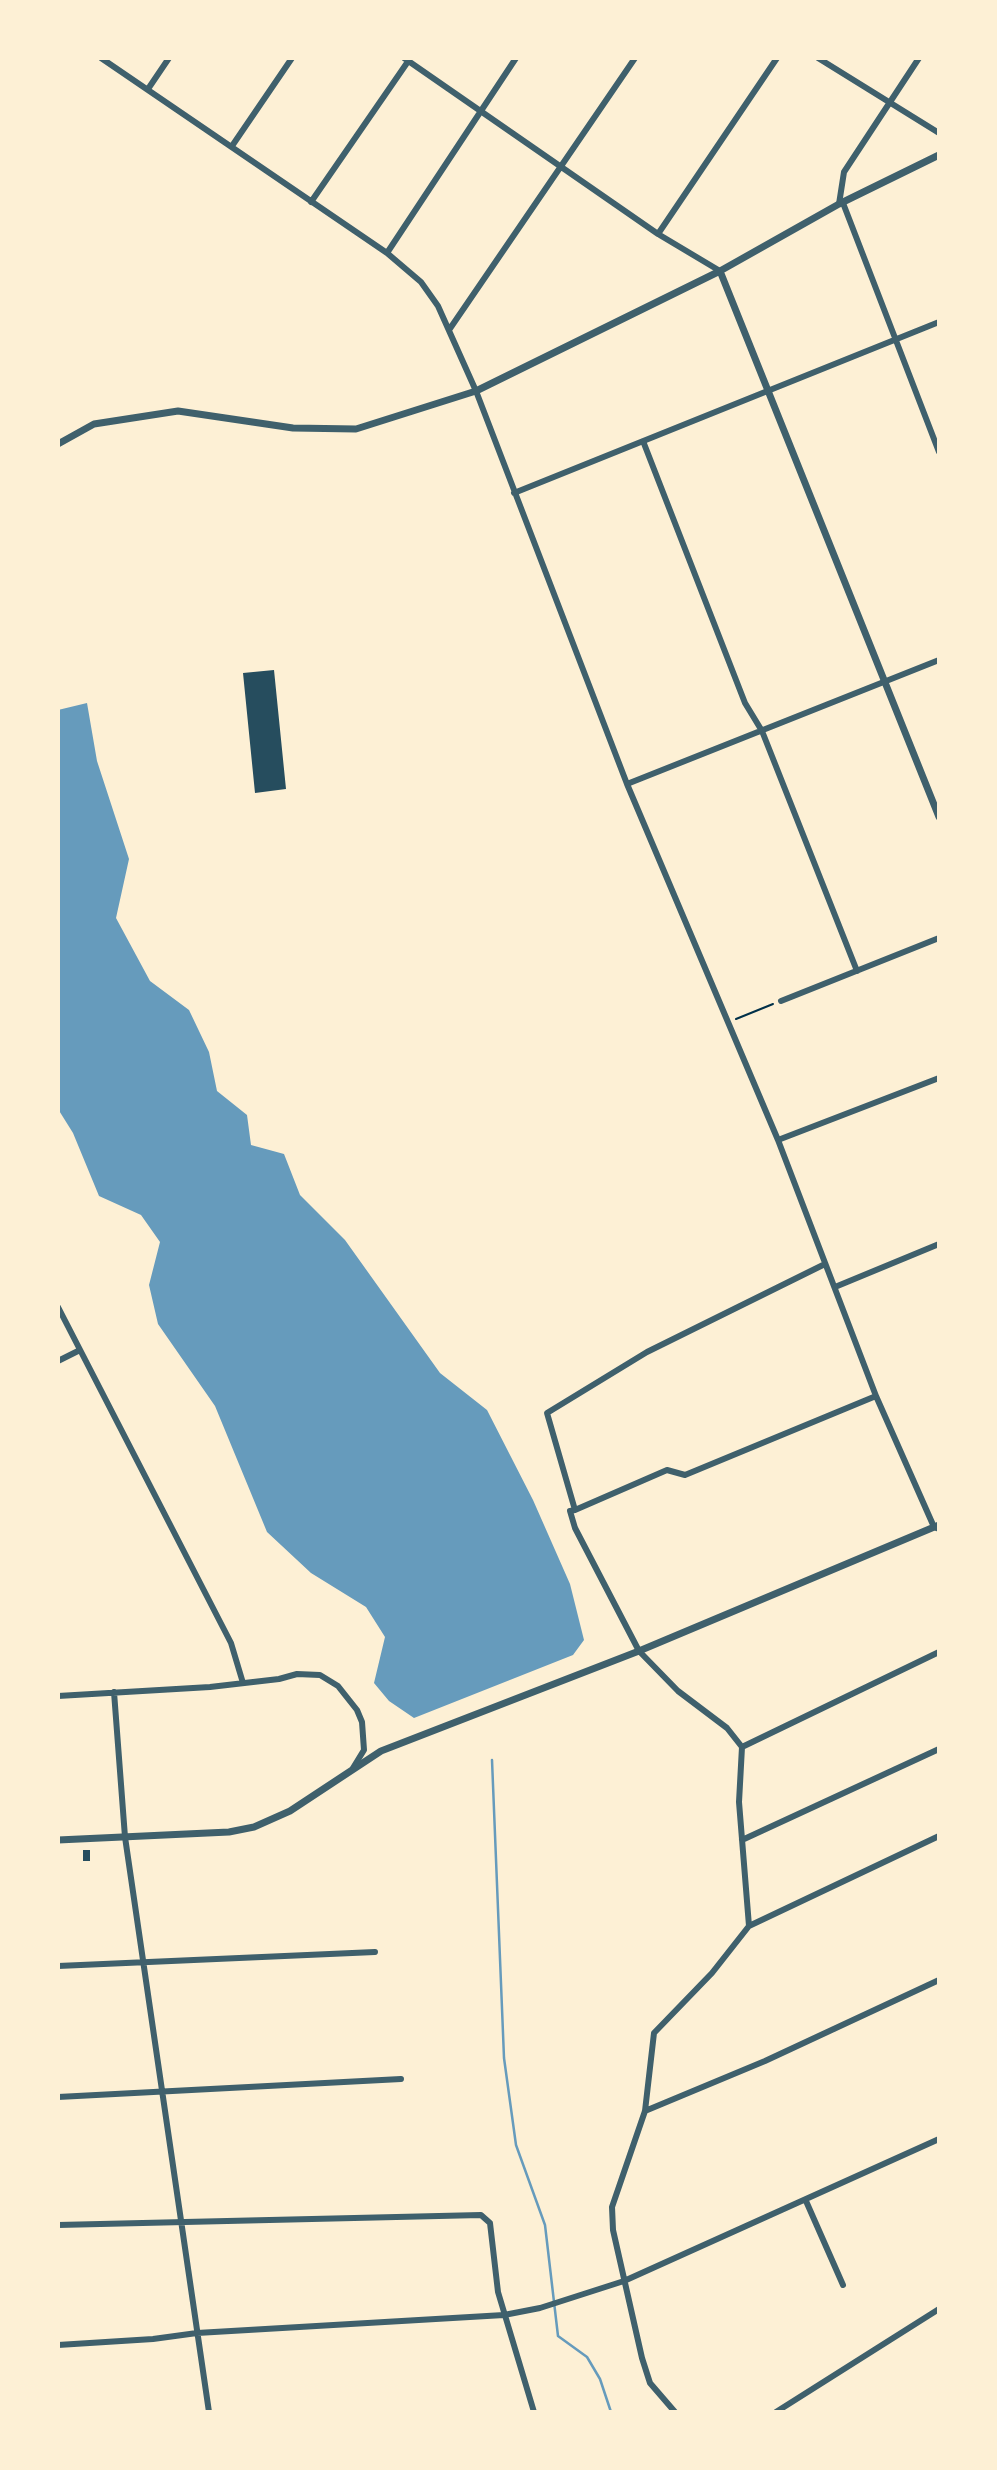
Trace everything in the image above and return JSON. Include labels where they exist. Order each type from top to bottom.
[{"type":"street","points":[[58,1840],[229,1832],[254,1827],[290,1811],[381,1751],[639,1651],[937,1527],[876,1396],[778,1140],[627,784],[476,391],[438,306],[421,282],[387,253],[100,58]]},
{"type":"street","points":[[148,89],[169,58]]},
{"type":"street","points":[[232,146],[292,58]]},
{"type":"street","points":[[387,253],[516,58]]},
{"type":"street","points":[[449,330],[559,165],[635,58]]},
{"type":"street","points":[[658,234],[777,58]]},
{"type":"street","points":[[818,58],[888,104],[939,133]]},
{"type":"street","points":[[919,58],[844,172],[841,203],[939,452]]},
{"type":"street","points":[[311,202],[407,59],[658,234],[720,271],[770,390],[939,817]]},
{"type":"street","points":[[58,444],[94,424],[178,411],[293,429],[356,429],[476,391],[720,271],[841,203],[939,155]]},
{"type":"street","points":[[514,493],[939,323]]},
{"type":"street","points":[[643,441],[745,703],[762,730],[857,971]]},
{"type":"street","points":[[627,784],[939,660]]},
{"type":"street","points":[[781,1001],[939,938]]},
{"type":"street","points":[[778,1140],[939,1078]]},
{"type":"street","points":[[835,1287],[939,1244]]},
{"type":"street","points":[[575,1510],[547,1413],[647,1352],[825,1264]]},
{"type":"street","points":[[58,1307],[231,1643],[243,1683]]},
{"type":"street","points":[[58,1361],[80,1350]]},
{"type":"street","points":[[749,1926],[739,1802],[742,1747],[727,1728],[678,1691],[639,1651],[575,1528],[570,1511],[667,1471],[685,1475],[876,1396]]},
{"type":"street","points":[[742,1747],[939,1652]]},
{"type":"street","points":[[58,1696],[243,1683],[309,1673],[331,1680],[357,1710],[362,1723],[364,1750],[353,1768]]},
{"type":"street","points":[[114,1692],[125,1837],[209,2412]]},
{"type":"street","points":[[742,1840],[939,1749]]},
{"type":"street","points":[[676,2412],[650,2383],[613,2230],[612,2207],[645,2111],[654,2033],[712,1973],[749,1926],[939,1836]]},
{"type":"street","points":[[58,1966],[142,1965],[375,1952]]},
{"type":"street","points":[[645,2111],[765,2061],[939,1980]]},
{"type":"street","points":[[58,2097],[401,2079]]},
{"type":"street","points":[[58,2345],[185,2337],[197,2333],[504,2315],[540,2308],[624,2281],[806,2202],[939,2139]]},
{"type":"street","points":[[806,2202],[843,2285]]},
{"type":"street","points":[[58,2225],[481,2214],[489,2223],[504,2315],[532,2412]]},
{"type":"street","points":[[776,2412],[939,2309]]},
{"type":"path","points":[[729,1022],[781,1001]]},
{"type":"water","points":[[87,703],[97,761],[129,859],[116,918],[150,981],[189,1010],[209,1052],[217,1091],[247,1115],[251,1145],[284,1154],[300,1195],[345,1240],[440,1373],[487,1410],[533,1500],[570,1584],[584,1640],[573,1655],[414,1718],[389,1701],[374,1683],[385,1637],[366,1607],[311,1573],[267,1532],[215,1406],[158,1324],[149,1285],[160,1242],[141,1215],[99,1196],[73,1133],[58,1109],[58,710]]},
{"type":"building","points":[[274,670],[286,789],[255,793],[243,673]]},
{"type":"building","points":[[83,1850],[90,1850],[90,1861],[83,1861]]},
{"type":"waterway","points":[[492,1760],[504,2058],[516,2145],[545,2225],[558,2336],[587,2357],[600,2379],[611,2412]]}]
